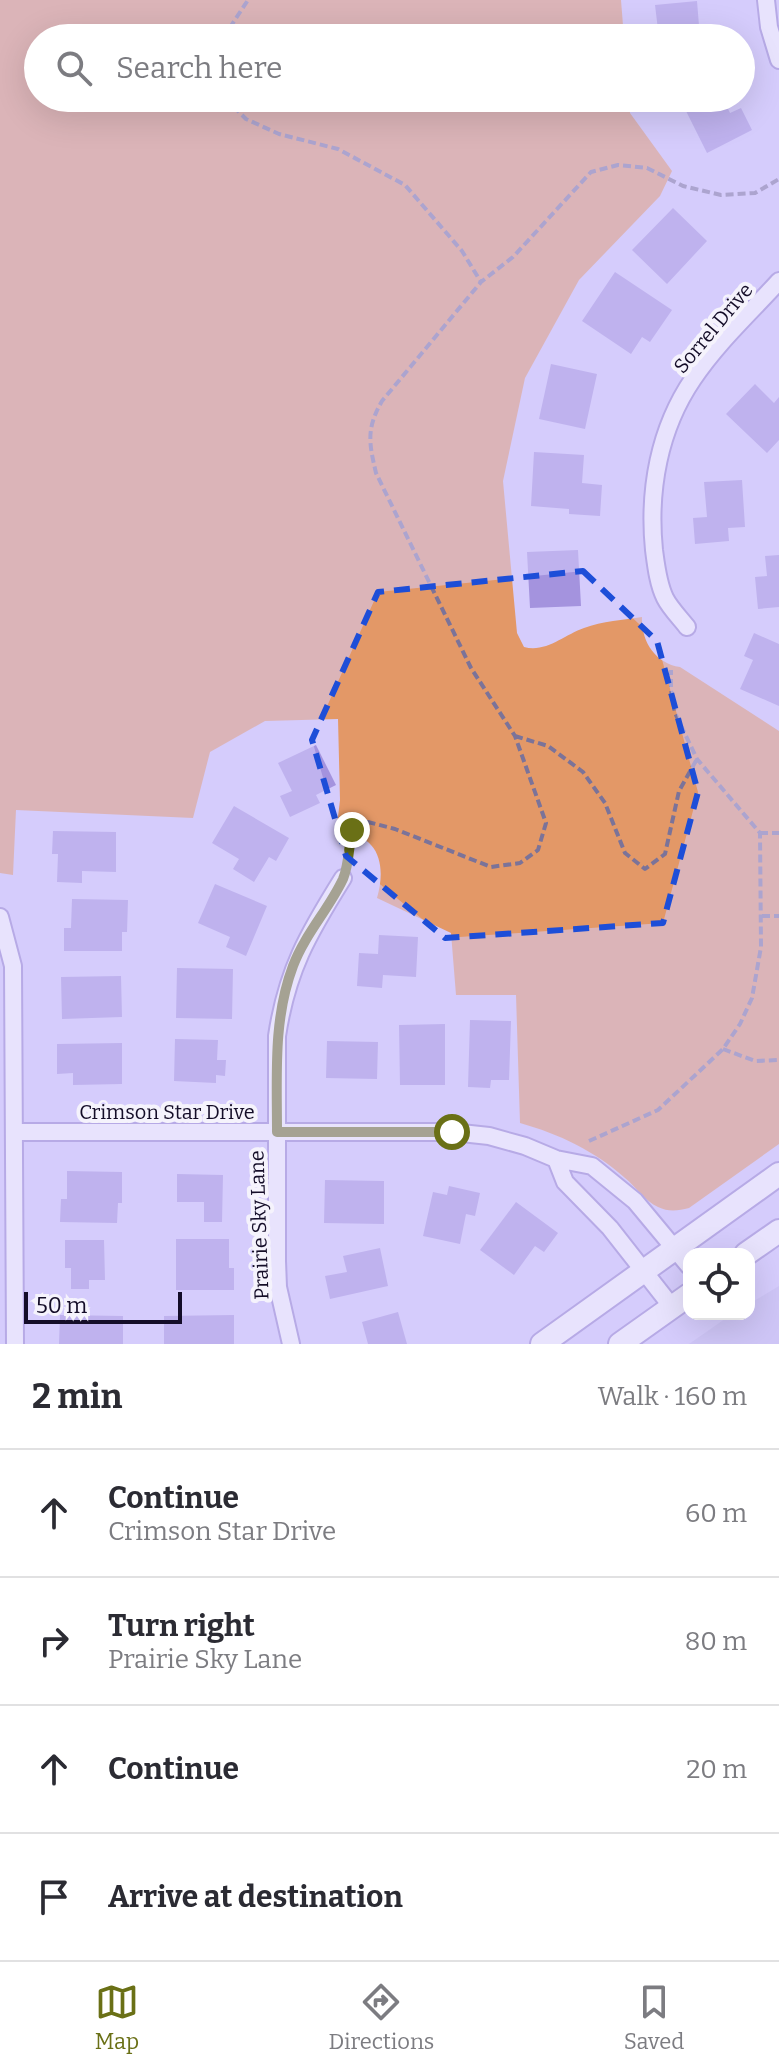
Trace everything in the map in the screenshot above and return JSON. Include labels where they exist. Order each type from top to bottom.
[{"type":"main road","points":[[542,1344],[644,1270],[682,1257],[779,1174]]},
{"type":"main road","points":[[755,1248],[779,1231]]},
{"type":"main road","points":[[620,1344],[680,1301]]},
{"type":"street","points":[[766,0],[769,27],[779,60]]},
{"type":"street","name":"Sorrel Drive","points":[[687,627],[665,598],[656,564],[651,525],[653,485],[661,447],[693,379],[717,348],[779,281]]},
{"type":"street","points":[[766,296],[779,309]]},
{"type":"street","name":"Prairie Sky Lane","points":[[291,1344],[278,1287],[277,1036],[282,1002],[300,952],[343,878]]},
{"type":"street","points":[[0,917],[13,966],[15,1344]]},
{"type":"street","name":"Crimson Star Drive","points":[[15,1132],[452,1132],[489,1136],[556,1159],[592,1166],[635,1201],[682,1257]]},
{"type":"street","points":[[556,1159],[565,1182],[610,1228],[644,1270],[680,1301]]},
{"type":"path","points":[[232,24],[248,0]]},
{"type":"path","points":[[239,112],[246,119],[279,134],[338,149],[405,185],[462,251],[481,282]]},
{"type":"path","points":[[343,878],[352,830],[368,822],[395,829],[491,867],[520,863],[538,850],[546,823],[515,736],[471,668],[376,473],[369,443],[371,419],[382,401],[481,282],[513,257],[591,172],[618,165],[647,168],[683,186],[721,195],[755,193],[779,179]]},
{"type":"path","points":[[589,1141],[658,1110],[723,1049],[740,1024],[752,998],[761,947],[760,833],[697,759],[675,713],[671,670]]},
{"type":"path","points":[[515,736],[548,746],[583,772],[605,803],[625,853],[645,869],[665,854],[679,791],[697,759]]},
{"type":"path","points":[[760,833],[779,833]]},
{"type":"path","points":[[762,916],[779,916]]},
{"type":"path","points":[[723,1049],[755,1061],[779,1060]]},
{"type":"highlighted area","points":[[583,571],[657,641],[698,792],[663,923],[445,938],[346,856],[312,740],[378,592]]},
{"type":"shaded area","points":[[0,0],[621,0],[623,24],[24,24],[24,112],[630,112],[672,171],[660,196],[579,280],[525,378],[503,481],[517,633],[524,647],[540,648],[591,626],[642,617],[647,642],[663,661],[680,667],[779,731],[779,1144],[689,1208],[666,1210],[649,1201],[613,1168],[589,1152],[549,1132],[520,1123],[516,995],[456,995],[451,933],[377,898],[381,873],[376,852],[362,838],[336,834],[340,800],[338,719],[265,721],[210,752],[193,818],[16,810],[13,875],[0,873]]},
{"type":"shaded area","points":[[779,1286],[779,1344],[689,1344],[723,1320],[755,1320],[755,1300]]},
{"type":"building","points":[[697,1],[699,24],[657,24],[655,5]]},
{"type":"building","points":[[686,112],[743,112],[752,130],[707,153]]},
{"type":"building","points":[[673,208],[707,241],[667,284],[632,250]]},
{"type":"building","points":[[615,272],[672,310],[650,342],[642,337],[631,354],[582,321]]},
{"type":"building","points":[[551,364],[597,374],[585,429],[539,419]]},
{"type":"building","points":[[755,384],[774,403],[779,397],[779,440],[767,453],[726,414]]},
{"type":"building","points":[[534,452],[584,455],[582,483],[602,485],[600,516],[569,514],[569,509],[531,506]]},
{"type":"building","points":[[742,480],[745,527],[728,528],[729,541],[695,544],[693,518],[707,517],[704,482]]},
{"type":"building","points":[[578,550],[581,606],[530,608],[527,552]]},
{"type":"building","points":[[779,555],[779,607],[758,609],[755,577],[767,576],[765,556]]},
{"type":"building","points":[[754,633],[779,644],[779,706],[740,689],[753,660],[744,656]]},
{"type":"building","points":[[316,745],[336,785],[316,795],[320,803],[290,817],[280,796],[292,791],[278,763]]},
{"type":"building","points":[[234,806],[289,838],[276,861],[269,857],[254,882],[233,869],[239,859],[212,843]]},
{"type":"building","points":[[53,831],[116,832],[116,872],[82,871],[82,883],[57,882],[58,854],[52,854]]},
{"type":"building","points":[[215,884],[267,906],[246,956],[226,947],[230,937],[198,923]]},
{"type":"building","points":[[72,899],[128,900],[127,932],[122,932],[122,951],[64,951],[64,928],[71,928]]},
{"type":"building","points":[[379,935],[418,937],[416,977],[383,975],[382,988],[357,986],[359,953],[378,954]]},
{"type":"building","points":[[177,968],[233,969],[232,1019],[176,1018]]},
{"type":"building","points":[[121,976],[122,1017],[62,1019],[61,977]]},
{"type":"building","points":[[470,1020],[511,1021],[509,1080],[491,1080],[490,1088],[468,1087]]},
{"type":"building","points":[[445,1024],[445,1085],[400,1085],[399,1025]]},
{"type":"building","points":[[175,1039],[218,1040],[217,1060],[226,1060],[225,1076],[216,1075],[216,1083],[174,1081]]},
{"type":"building","points":[[327,1041],[378,1042],[377,1079],[326,1078]]},
{"type":"building","points":[[122,1043],[122,1084],[73,1085],[73,1073],[57,1074],[57,1044]]},
{"type":"building","points":[[67,1171],[122,1172],[122,1203],[118,1203],[117,1223],[60,1222],[61,1199],[67,1199]]},
{"type":"building","points":[[177,1174],[223,1175],[222,1222],[204,1222],[204,1202],[177,1202]]},
{"type":"building","points":[[325,1180],[384,1181],[384,1224],[324,1223]]},
{"type":"building","points":[[449,1186],[480,1193],[475,1216],[466,1214],[460,1244],[423,1236],[433,1192],[447,1195]]},
{"type":"building","points":[[516,1202],[558,1233],[544,1252],[535,1246],[514,1275],[480,1250]]},
{"type":"building","points":[[176,1239],[229,1239],[229,1268],[234,1268],[234,1290],[176,1290]]},
{"type":"building","points":[[65,1240],[104,1240],[105,1280],[89,1280],[89,1289],[71,1289],[71,1268],[65,1268]]},
{"type":"building","points":[[380,1248],[388,1286],[330,1299],[325,1276],[347,1272],[343,1256]]},
{"type":"building","points":[[398,1312],[407,1344],[368,1344],[362,1322]]},
{"type":"building","points":[[60,1315],[123,1316],[123,1344],[59,1344]]},
{"type":"building","points":[[234,1315],[234,1344],[164,1344],[164,1316]]},
{"type":"route","points":[[352,830],[343,878],[311,929],[294,964],[282,1002],[277,1036],[277,1132],[452,1132]]}]
